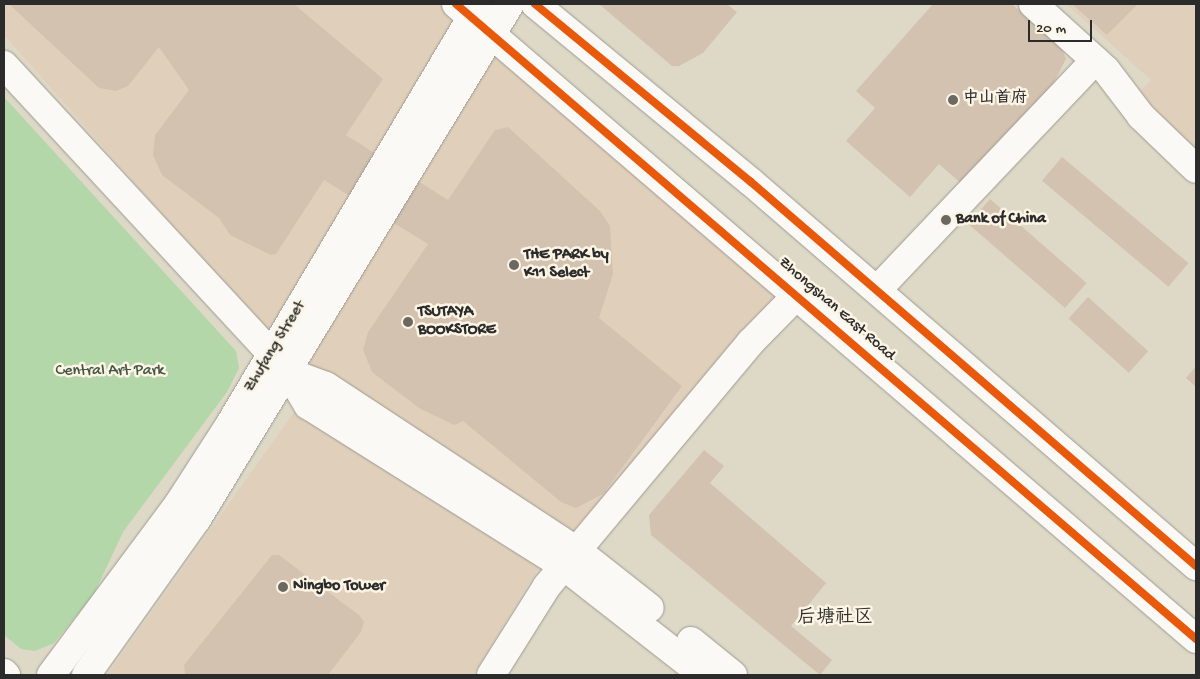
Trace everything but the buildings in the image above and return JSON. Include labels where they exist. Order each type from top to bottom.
[{"type":"street","name":"Zhufang Street","points":[[86,675],[197,519],[280,364],[475,15],[510,4]]},
{"type":"street","points":[[535,4],[877,290],[1196,566]]},
{"type":"street","points":[[1033,4],[1095,60],[1141,116],[1196,169]]},
{"type":"street","name":"Zhongshan East Road","points":[[475,15],[1196,639]]},
{"type":"street","points":[[877,290],[1095,60]]},
{"type":"street","points":[[4,65],[280,364],[326,386],[733,675]]},
{"type":"street","points":[[491,675],[529,610],[750,343],[798,294]]},
{"type":"street","name":"Zhufang Street","points":[[51,675],[180,503],[280,364]]},
{"type":"street","points":[[572,559],[703,675]]},
{"type":"shaded area","points":[[4,4],[438,4],[781,297],[581,530],[543,561],[473,675],[107,675],[313,385],[4,35]]},
{"type":"shaded area","points":[[1066,4],[1196,4],[1196,148],[1136,96],[1151,80]]},
{"type":"green space","name":"Central Art Park","points":[[4,97],[236,351],[239,368],[227,392],[123,532],[94,594],[54,643],[35,651],[21,649],[4,635]]},
{"type":"cycle path","points":[[456,4],[1196,639]]},
{"type":"cycle path","points":[[535,4],[751,182],[1196,566]]},
{"type":"place","name":"中山首府","points":[[953,100]]},
{"type":"place","name":"Bank of China","points":[[946,220]]},
{"type":"place","name":"THE PARK by K11 Select","points":[[514,265]]},
{"type":"place","name":"TSUTAYA BOOKSTORE","points":[[408,322]]},
{"type":"place","name":"Ningbo Tower","points":[[283,587]]},
{"type":"district","name":"后塘社区","points":[[835,619]]}]
